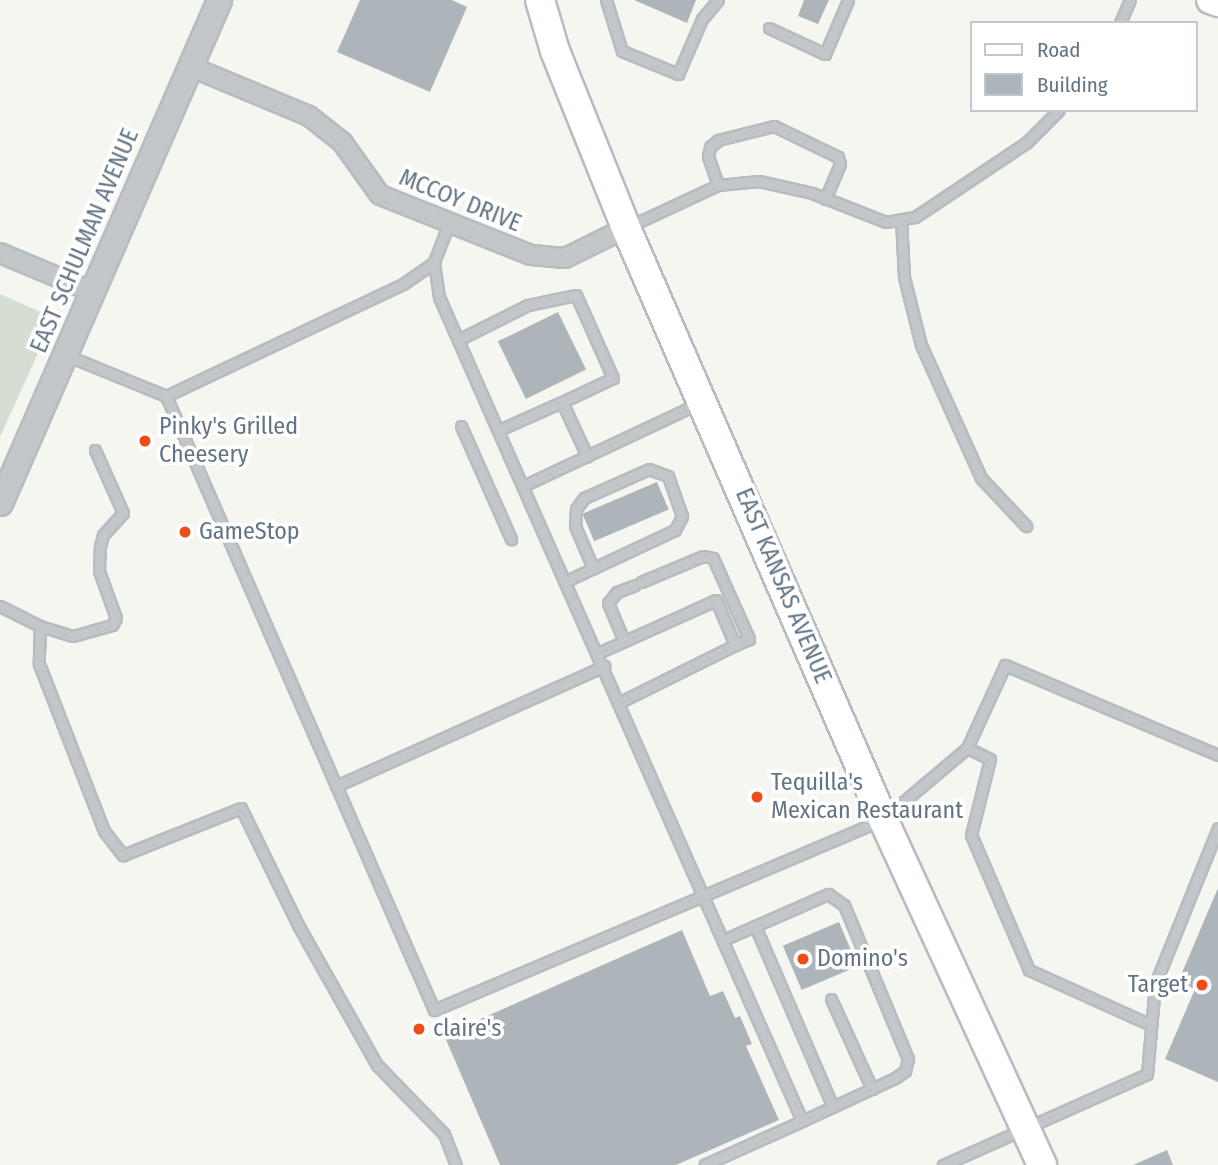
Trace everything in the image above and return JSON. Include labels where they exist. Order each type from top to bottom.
[{"type":"main road","name":"EAST KANSAS AVENUE","points":[[540,0],[555,51],[626,228],[883,819],[1042,1165]]},
{"type":"main road","points":[[1210,0],[1218,4]]},
{"type":"street","name":"EAST SCHULMAN AVENUE","points":[[0,503],[219,0]]},
{"type":"street","name":"MCCOY DRIVE","points":[[189,66],[309,116],[342,142],[380,195],[531,256],[565,258],[626,228]]},
{"type":"street","points":[[0,253],[91,291]]},
{"type":"lane","points":[[606,0],[622,51],[678,74],[702,19],[718,0]]},
{"type":"lane","points":[[769,28],[825,54],[848,0]]},
{"type":"lane","points":[[1121,21],[1130,0]]},
{"type":"lane","points":[[626,228],[718,185],[759,181],[825,199],[886,222],[915,217],[970,183],[1027,142],[1057,112]]},
{"type":"lane","points":[[718,185],[708,156],[710,147],[718,140],[774,126],[838,157],[840,164],[825,199]]},
{"type":"lane","points":[[901,219],[904,277],[921,345],[981,478],[1026,526]]},
{"type":"lane","points":[[449,223],[434,262],[439,297],[620,702],[802,1122]]},
{"type":"lane","points":[[166,396],[403,284],[434,262]]},
{"type":"lane","points":[[458,340],[528,305],[576,295],[612,378],[499,430]]},
{"type":"lane","points":[[64,354],[166,396],[434,1010],[883,819],[967,748],[1005,665],[1218,755]]},
{"type":"lane","points":[[523,486],[702,401]]},
{"type":"lane","points":[[562,402],[587,456]]},
{"type":"lane","points":[[461,426],[511,539]]},
{"type":"lane","points":[[0,607],[40,626],[73,636],[112,625],[116,618],[99,571],[100,547],[103,535],[123,513],[95,450]]},
{"type":"lane","points":[[566,581],[676,530],[682,516],[668,476],[649,469],[584,498],[576,509],[575,526],[593,568]]},
{"type":"lane","points":[[620,702],[750,639],[713,558],[703,556],[617,592],[608,603],[624,641]]},
{"type":"lane","points":[[598,653],[716,600],[735,645]]},
{"type":"lane","points":[[40,626],[39,664],[104,831],[123,855],[241,808],[298,925],[377,1065],[444,1134],[456,1165]]},
{"type":"lane","points":[[336,786],[604,666]]},
{"type":"lane","points":[[967,748],[990,760],[971,835],[1029,970],[1151,1025]]},
{"type":"lane","points":[[943,1165],[1147,1074],[1155,984],[1218,828]]},
{"type":"lane","points":[[704,1165],[872,1089],[905,1071],[908,1059],[844,905],[828,894],[723,940]]},
{"type":"lane","points":[[755,926],[833,1107]]},
{"type":"lane","points":[[831,999],[872,1089]]},
{"type":"lane","points":[[968,1154],[974,1165]]},
{"type":"shaded area","points":[[0,294],[54,318],[0,437]]},
{"type":"building","points":[[360,0],[452,0],[467,7],[430,92],[337,52]]},
{"type":"building","points":[[634,0],[696,0],[687,23]]},
{"type":"building","points":[[804,0],[829,0],[818,24],[798,16]]},
{"type":"building","points":[[558,312],[586,370],[526,399],[498,341]]},
{"type":"building","points":[[657,482],[669,510],[594,541],[582,514]]},
{"type":"building","name":"Target","points":[[1218,888],[1218,1082],[1165,1059],[1195,989],[1178,982]]},
{"type":"building","points":[[839,922],[858,966],[802,990],[783,946]]},
{"type":"building","points":[[682,930],[710,996],[723,991],[735,1018],[740,1016],[752,1044],[746,1046],[779,1120],[676,1165],[500,1165],[444,1035]]},
{"type":"building","points":[[1167,1150],[1173,1165],[1133,1165]]},
{"type":"place","name":"Pinky's Grilled Cheesery","points":[[145,441]]},
{"type":"place","name":"GameStop","points":[[185,532]]},
{"type":"place","name":"Tequilla's Mexican Restaurant","points":[[757,797]]},
{"type":"place","name":"Domino's","points":[[803,959]]},
{"type":"place","name":"Target","points":[[1202,985]]},
{"type":"place","name":"claire's","points":[[419,1029]]}]
